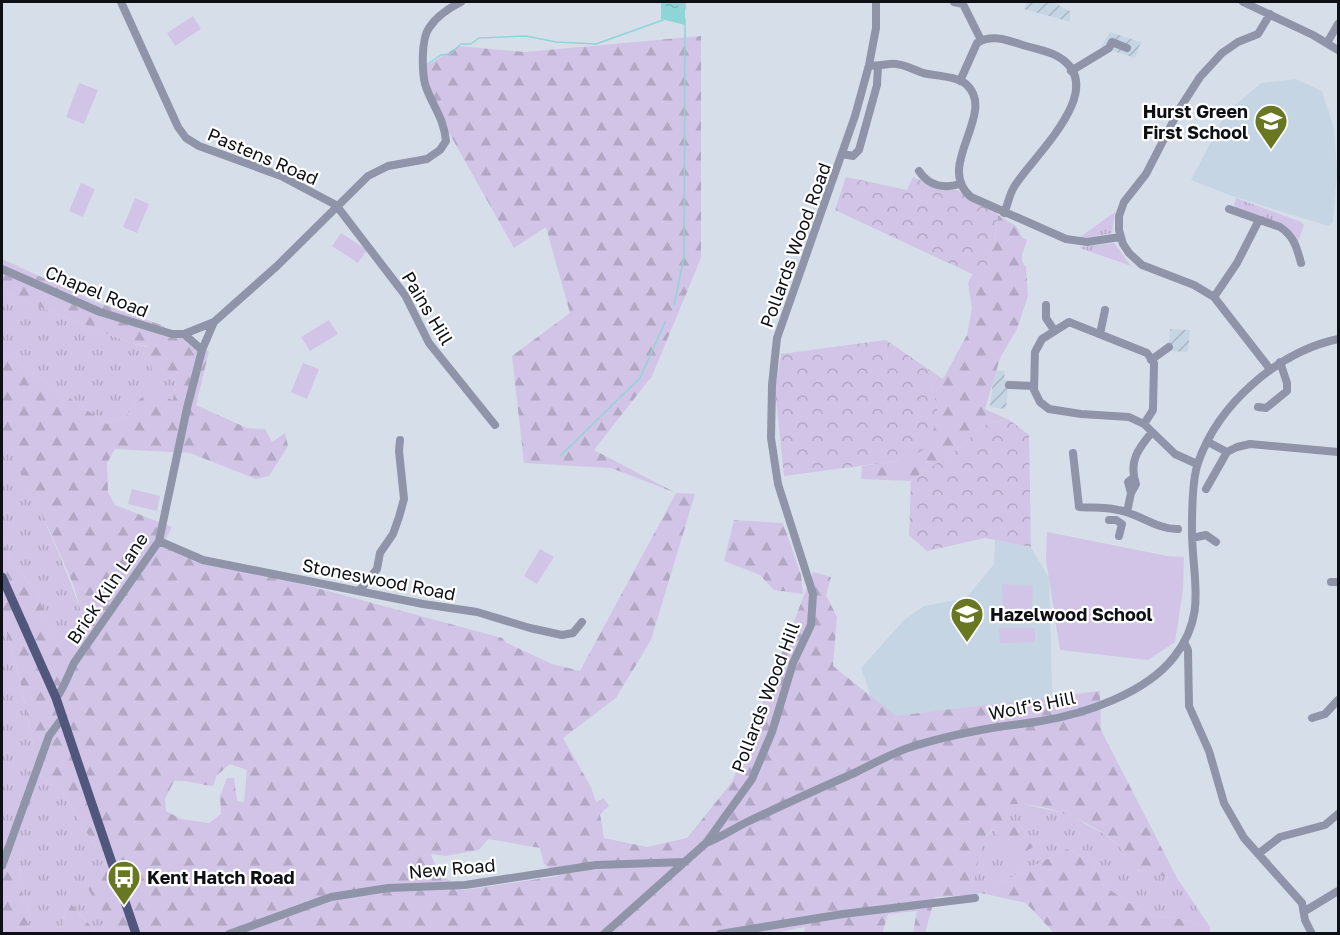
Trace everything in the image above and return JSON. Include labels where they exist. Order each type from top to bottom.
[{"type":"main road","points":[[2,577],[56,698],[136,933]]},
{"type":"street","name":"Pastens Road","points":[[121,2],[178,127],[186,138],[199,146],[281,176],[336,205]]},
{"type":"street","points":[[214,322],[202,350],[183,334],[214,322],[277,266],[336,205],[368,176],[388,166],[427,159],[440,150],[446,141],[440,114],[425,85],[422,58],[428,29],[448,9],[461,2]]},
{"type":"street","name":"Pollards Wood Road","points":[[780,489],[771,438],[772,385],[777,338],[843,154],[869,65],[876,28],[876,2]]},
{"type":"street","points":[[954,2],[963,4],[981,40]]},
{"type":"street","points":[[1243,2],[1338,50]]},
{"type":"street","points":[[1270,14],[1258,34],[1238,42],[1222,53],[1204,71],[1146,174],[1124,202],[1119,216],[1120,237],[1129,253],[1142,265],[1194,285],[1214,297],[1270,369]]},
{"type":"street","points":[[1327,43],[1338,24]]},
{"type":"street","points":[[960,81],[975,46],[981,40],[997,38],[1052,54],[1062,60],[1074,77],[1075,92],[1066,117],[1014,187],[1004,213]]},
{"type":"street","points":[[1071,71],[1109,48],[1112,42],[1126,48]]},
{"type":"street","points":[[869,65],[895,64],[960,81],[969,87],[975,103],[958,173],[960,184],[971,197],[1066,239],[1087,242],[1120,237]]},
{"type":"street","name":"Pollards Wood Road","points":[[843,154],[853,156],[860,150],[878,85],[878,66]]},
{"type":"street","points":[[919,171],[926,180],[942,188],[960,184]]},
{"type":"street","name":"Pains Hill","points":[[336,205],[405,295],[429,343],[495,425]]},
{"type":"street","points":[[1229,209],[1287,232],[1296,246],[1301,263]]},
{"type":"street","points":[[1214,297],[1237,263],[1259,220]]},
{"type":"street","name":"Chapel Road","points":[[2,269],[100,312],[171,334],[183,334]]},
{"type":"street","points":[[1046,305],[1046,318],[1054,330]]},
{"type":"street","points":[[1100,334],[1105,310]]},
{"type":"street","points":[[1144,424],[1153,410],[1154,363],[1147,353],[1069,322],[1042,339],[1035,352],[1034,390],[1040,402],[1049,409],[1129,417],[1144,424],[1175,454],[1197,464],[1208,442],[1233,405],[1270,369],[1309,348],[1338,339]]},
{"type":"street","points":[[1151,360],[1169,347]]},
{"type":"street","name":"Brick Kiln Lane","points":[[56,698],[74,663],[162,543],[187,408],[202,350]]},
{"type":"street","points":[[1260,407],[1281,397],[1287,391],[1287,383],[1280,362]]},
{"type":"street","points":[[1009,385],[1034,386]]},
{"type":"street","points":[[1127,512],[1131,493],[1136,484],[1134,477],[1136,452],[1152,432]]},
{"type":"street","points":[[359,591],[377,569],[380,553],[393,534],[402,508],[404,499],[399,452],[400,440]]},
{"type":"street","points":[[1208,442],[1227,452]]},
{"type":"street","points":[[1206,489],[1227,452],[1237,447],[1250,444],[1338,453]]},
{"type":"street","points":[[1073,453],[1079,507],[1118,510],[1152,521],[1168,530],[1178,529]]},
{"type":"street","name":"Wolf's Hill","points":[[706,843],[907,748],[991,728],[1043,721],[1096,706],[1119,696],[1160,672],[1184,642],[1193,620],[1198,593],[1192,538],[1197,464]]},
{"type":"street","name":"Pollards Wood Hill","points":[[604,933],[706,843],[752,779],[772,732],[794,663],[811,625],[813,594],[780,489]]},
{"type":"street","points":[[1118,510],[1113,520],[1122,524],[1119,536]]},
{"type":"street","points":[[1192,538],[1206,536],[1216,542]]},
{"type":"street","name":"Stoneswood Road","points":[[162,543],[203,560],[477,612],[530,628],[562,634],[573,633],[582,622]]},
{"type":"street","points":[[1184,642],[1188,651],[1189,706],[1209,752],[1224,803],[1244,838],[1302,903],[1305,920],[1312,933]]},
{"type":"street","points":[[1312,718],[1325,714],[1338,700]]},
{"type":"street","points":[[2,866],[49,736],[63,717]]},
{"type":"street","points":[[1258,854],[1280,837],[1325,825],[1338,814]]},
{"type":"street","name":"New Road","points":[[229,933],[331,897],[388,888],[465,885],[596,865],[684,862]]},
{"type":"street","points":[[1305,911],[1338,891]]},
{"type":"street","points":[[720,933],[843,914],[975,898]]},
{"type":"shaded area","points":[[1027,2],[1052,2],[1070,11],[1070,22],[1024,9]]},
{"type":"shaded area","points":[[1110,32],[1141,42],[1135,58],[1101,47]]},
{"type":"shaded area","name":"Hurst Green First School","points":[[1296,79],[1322,91],[1334,127],[1337,172],[1333,222],[1328,226],[1232,196],[1191,180],[1226,113],[1261,83]]},
{"type":"shaded area","points":[[1170,329],[1190,330],[1188,352],[1168,351]]},
{"type":"shaded area","points":[[994,370],[1005,371],[1004,380],[1009,380],[1006,409],[990,407]]},
{"type":"shaded area","name":"Hazelwood School","points":[[995,540],[1031,547],[1049,578],[1053,715],[881,726],[861,668],[905,619],[924,606],[966,598],[994,564]]},
{"type":"green space","points":[[193,16],[201,29],[175,46],[167,33]]},
{"type":"green space","points":[[701,36],[701,258],[652,376],[594,450],[676,493],[611,468],[524,463],[512,356],[570,313],[546,227],[514,248],[443,122],[423,68],[459,46],[525,52]]},
{"type":"green space","points":[[79,83],[98,90],[84,124],[66,117]]},
{"type":"green space","points":[[846,177],[907,190],[913,177],[942,190],[958,190],[969,200],[998,213],[993,251],[984,272],[972,274],[835,210]]},
{"type":"green space","points":[[81,183],[95,189],[83,217],[69,211]]},
{"type":"green space","points":[[135,198],[149,204],[137,233],[123,227]]},
{"type":"green space","points":[[1236,198],[1301,222],[1304,225],[1298,242],[1279,224],[1236,209],[1234,205]]},
{"type":"green space","points":[[1115,212],[1112,233],[1087,238],[1080,237]]},
{"type":"green space","points":[[998,215],[1016,226],[1022,237],[1027,240],[1022,260],[1026,267],[1028,296],[1017,329],[1000,358],[985,409],[1007,419],[985,425],[956,450],[911,481],[861,479],[862,466],[904,460],[939,417],[928,369],[943,379],[967,335],[972,308],[968,283],[975,269],[984,272],[993,251]]},
{"type":"green space","points":[[341,233],[367,250],[358,263],[332,246]]},
{"type":"green space","points":[[1114,243],[1131,266],[1080,248],[1081,247]]},
{"type":"green space","points":[[2,259],[96,302],[164,326],[167,337],[185,338],[209,351],[196,405],[247,428],[265,429],[272,442],[285,433],[288,446],[269,476],[256,479],[190,453],[115,449],[107,463],[108,492],[115,505],[172,527],[162,546],[502,638],[507,643],[552,664],[580,671],[676,493],[695,494],[651,640],[616,698],[563,738],[591,787],[596,802],[604,798],[609,806],[600,814],[604,838],[647,847],[687,838],[732,782],[813,572],[831,577],[826,595],[837,617],[833,666],[896,716],[1100,691],[1101,730],[1177,878],[1149,874],[1137,869],[1116,843],[1079,820],[1033,805],[1018,804],[1005,805],[1007,815],[1033,847],[1017,857],[992,829],[984,839],[970,895],[935,897],[925,933],[913,933],[917,911],[888,914],[882,934],[804,933],[805,927],[771,934],[121,933],[96,903],[87,883],[91,869],[105,863],[63,793],[39,775],[19,675],[2,616],[2,537],[10,558],[36,592],[59,648],[89,637],[73,584],[2,431],[2,351],[107,424],[126,417],[136,402],[148,393],[173,400],[176,380],[152,371],[148,346],[131,343],[2,292]],"holes":[[[230,764],[247,770],[244,802],[237,801],[234,778],[227,778],[220,796],[221,814],[209,823],[181,819],[166,811],[165,799],[174,781],[213,786],[217,775]],[[488,839],[540,848],[544,864],[559,876],[463,890],[447,879],[433,861],[431,854],[445,856],[479,850]]]},
{"type":"green space","points":[[2,292],[131,343],[148,347],[176,380],[173,400],[136,402],[126,417],[107,424],[2,351]]},
{"type":"green space","points":[[329,320],[338,334],[310,351],[301,337]]},
{"type":"green space","points":[[886,340],[928,369],[939,417],[925,449],[904,460],[784,476],[775,389],[781,354]]},
{"type":"green space","points":[[303,363],[319,369],[307,399],[291,392]]},
{"type":"green space","points":[[1008,419],[1029,435],[1031,547],[985,538],[927,551],[909,535],[911,481],[956,450],[985,425]]},
{"type":"green space","points":[[2,431],[50,532],[90,637],[59,649],[36,592],[10,558],[2,537]]},
{"type":"green space","points":[[132,489],[160,496],[157,511],[128,504]]},
{"type":"green space","points":[[734,520],[783,523],[801,575],[803,594],[774,590],[760,575],[724,561]]},
{"type":"green space","points":[[1047,532],[1167,556],[1184,557],[1183,590],[1175,642],[1148,660],[1060,650],[1046,560]]},
{"type":"green space","points":[[540,549],[554,557],[537,584],[524,576]]},
{"type":"green space","points":[[1002,584],[1033,586],[1032,612],[1003,612]]},
{"type":"green space","points":[[2,616],[19,675],[39,775],[63,793],[105,863],[92,895],[121,933],[97,933],[75,908],[65,912],[60,933],[26,933],[30,915],[19,888],[20,849],[2,841]]},
{"type":"green space","points":[[999,628],[1035,628],[1035,642],[1000,643]]},
{"type":"green space","points":[[1018,803],[1068,814],[1117,844],[1139,871],[1177,878],[1210,927],[1181,919],[1147,915],[1103,885],[1094,866],[1069,848],[981,893],[970,895],[984,839],[1007,815],[1005,805]]},
{"type":"green space","points":[[2,841],[20,848],[19,888],[30,915],[26,933],[2,933]]},
{"type":"green space","points":[[1069,848],[1094,866],[1103,885],[1147,915],[1181,919],[1210,927],[1210,933],[1054,933],[1026,903],[981,893]]},
{"type":"green space","points":[[70,903],[97,933],[60,933],[65,912]]},
{"type":"water","points":[[661,2],[685,2],[685,25],[661,19]]},
{"type":"waterway","points":[[685,2],[685,9]]},
{"type":"waterway","points":[[674,305],[684,257],[685,19]]},
{"type":"waterway","points":[[426,65],[441,55],[450,54],[461,44],[471,44],[479,38],[526,36],[556,42],[596,44],[663,20]]},
{"type":"waterway","points":[[560,456],[640,378],[665,322]]},
{"type":"place","name":"Hurst Green First School","points":[[1271,150]]},
{"type":"place","name":"Hazelwood School","points":[[967,643]]},
{"type":"place","name":"Kent Hatch Road","points":[[124,906]]}]
